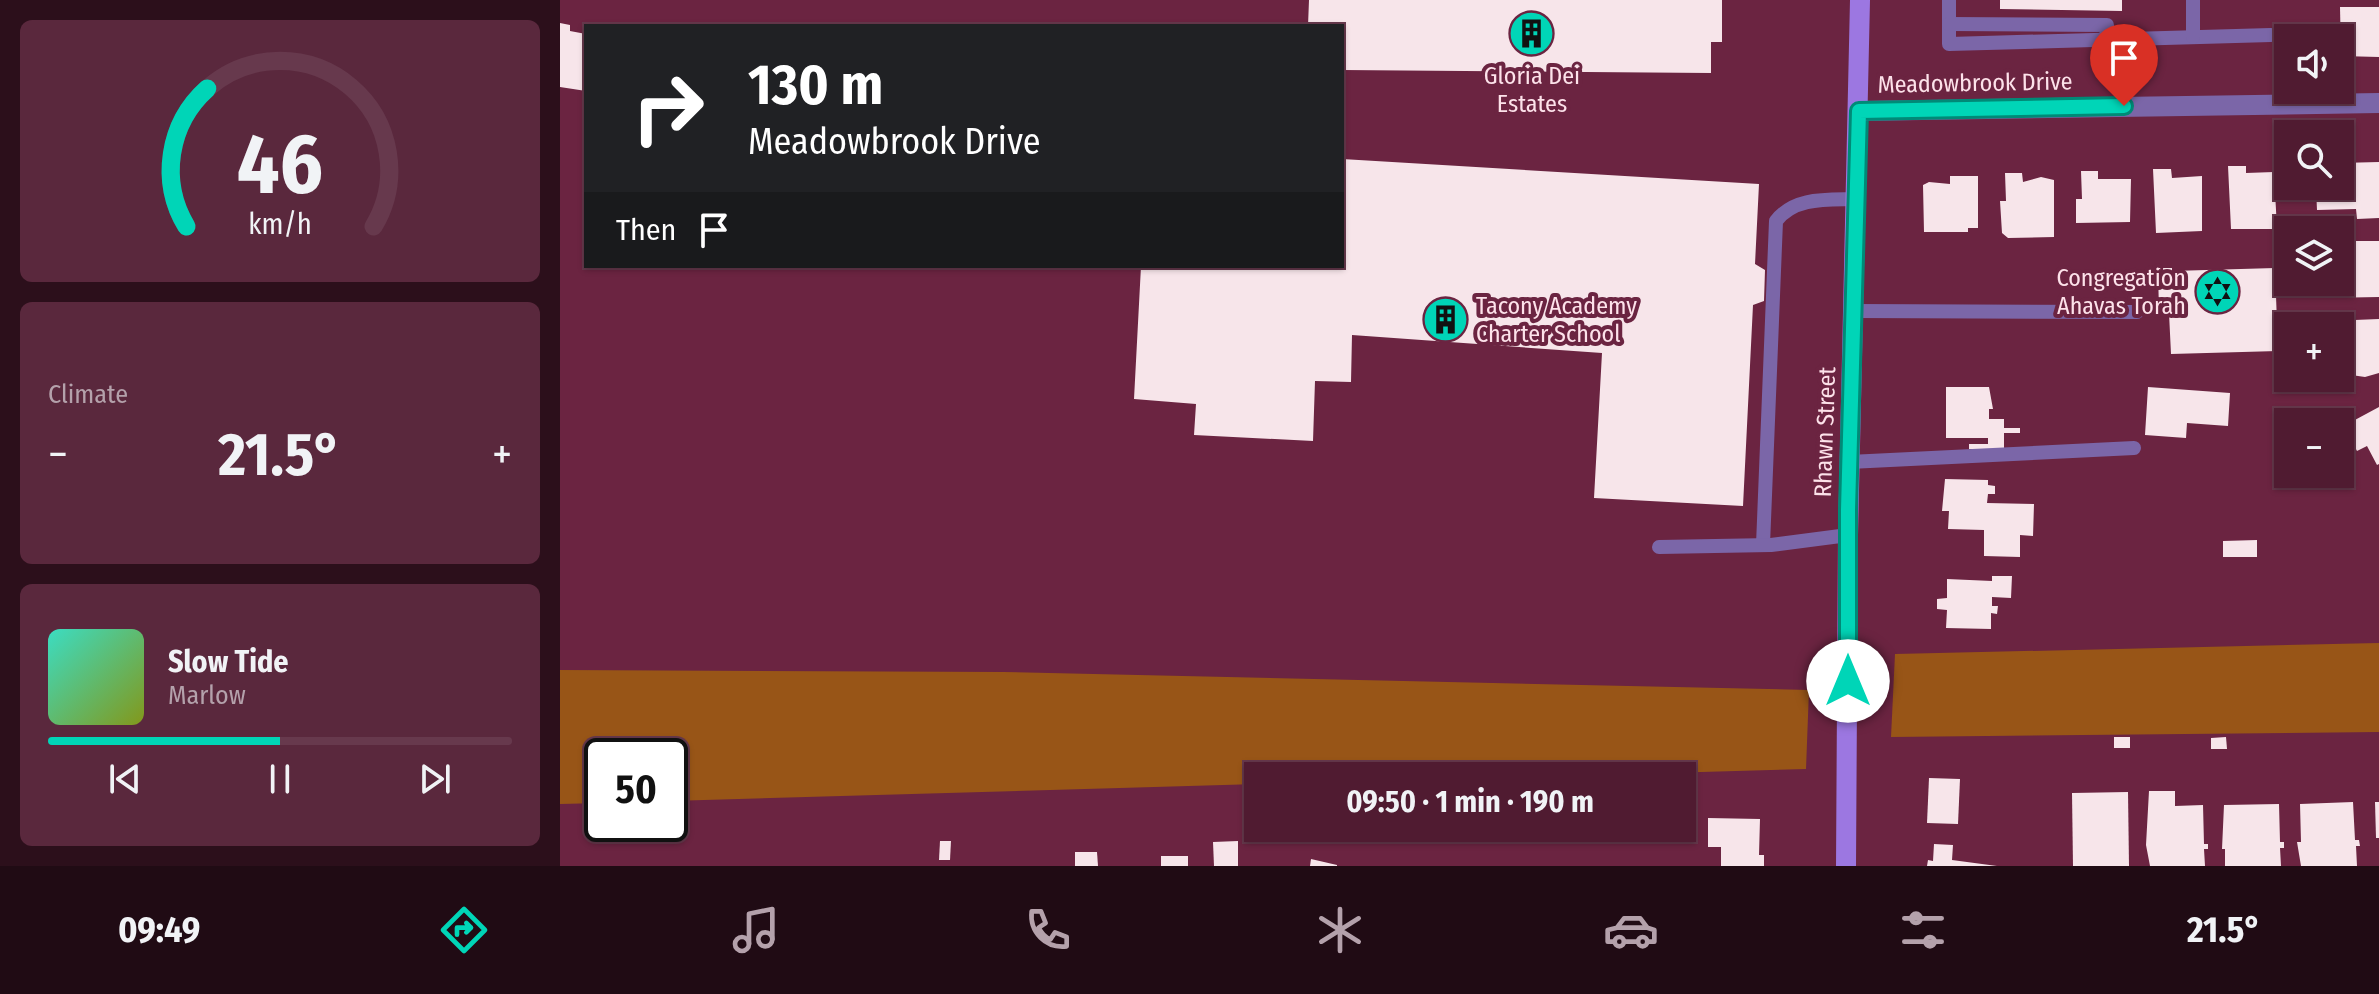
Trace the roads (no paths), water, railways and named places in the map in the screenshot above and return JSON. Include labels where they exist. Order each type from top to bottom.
[{"type":"main road","name":"Rhawn Street","points":[[1846,866],[1849,462],[1860,0]]},
{"type":"street","name":"Meadowbrook Drive","points":[[1859,111],[2379,103]]},
{"type":"lane","points":[[1949,0],[1949,44],[2271,35]]},
{"type":"lane","points":[[2193,0],[2193,37]]},
{"type":"lane","points":[[1949,24],[2107,25],[2106,40]]},
{"type":"lane","points":[[1763,545],[1776,221],[1783,211],[1811,201],[1857,199]]},
{"type":"lane","points":[[1854,311],[2137,312]]},
{"type":"lane","points":[[1849,462],[2134,448]]},
{"type":"lane","points":[[1659,547],[1763,545],[1848,535]]},
{"type":"place","name":"Gloria Dei Estates","points":[[1532,34]]},
{"type":"place","name":"Congregation Ahavas Torah","points":[[2217,292]]},
{"type":"place","name":"Tacony Academy Charter School","points":[[1445,320]]}]
